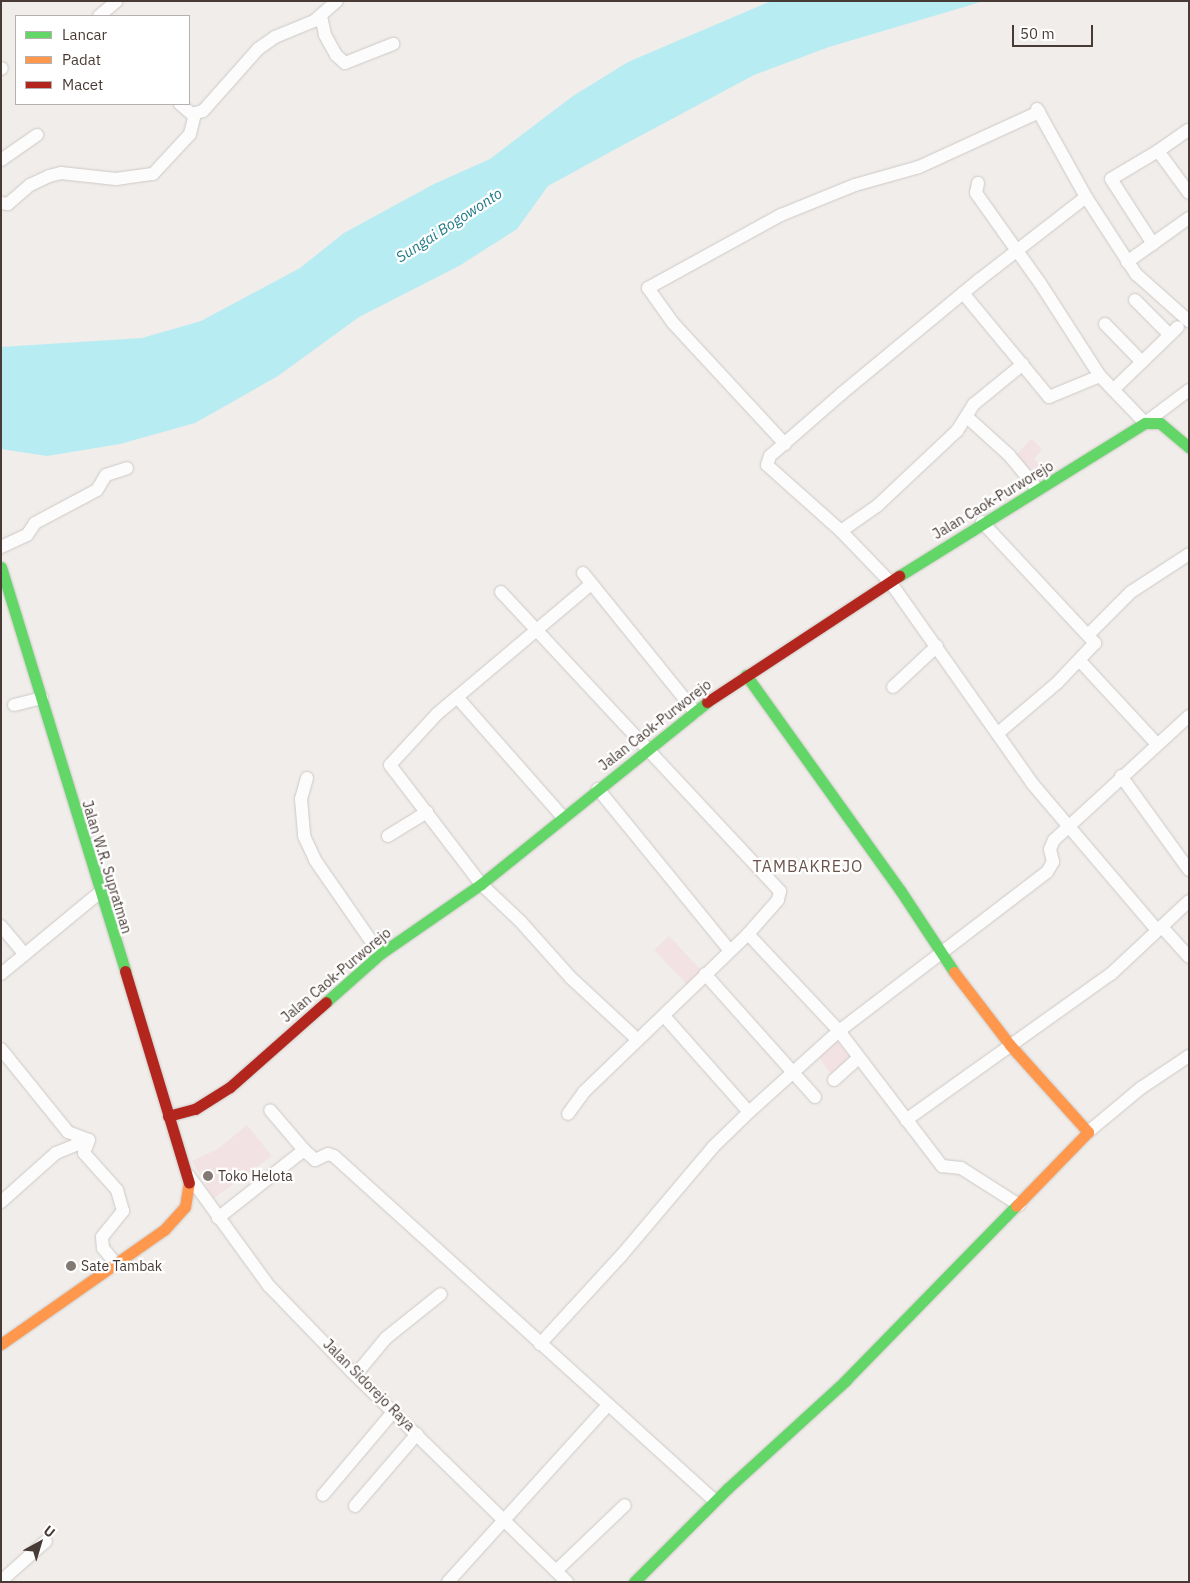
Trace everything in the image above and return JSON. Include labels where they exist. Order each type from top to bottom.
[{"type":"street","points":[[102,11],[117,1]]},
{"type":"street","points":[[1,204],[8,204],[30,185],[48,176],[61,173],[116,179],[153,174],[190,134],[195,114],[213,100],[258,49],[321,16],[338,1]]},
{"type":"street","points":[[321,16],[325,35],[336,55],[345,64],[394,44]]},
{"type":"street","points":[[182,105],[195,114]]},
{"type":"street","points":[[785,444],[673,323],[648,288],[781,216],[855,186],[920,167],[1038,110],[1086,197],[1127,262],[1179,328]]},
{"type":"street","points":[[1154,244],[1111,179],[1158,151],[1188,130]]},
{"type":"street","points":[[1,160],[37,135]]},
{"type":"street","points":[[1158,151],[1189,193]]},
{"type":"street","points":[[978,183],[976,193],[1017,250],[1100,376],[1115,388],[1145,423],[1160,423],[1189,447]]},
{"type":"street","points":[[1086,197],[963,293],[768,460],[771,471],[841,531],[891,583],[1032,783],[1160,928],[1189,957]]},
{"type":"street","points":[[1127,262],[1189,218]]},
{"type":"street","points":[[963,293],[1049,397],[1100,376]]},
{"type":"street","points":[[1135,300],[1179,328]]},
{"type":"street","points":[[1105,324],[1142,362]]},
{"type":"street","points":[[1115,388],[1179,328]]},
{"type":"street","points":[[841,531],[883,500],[967,417],[974,404],[1023,364]]},
{"type":"street","points":[[1145,423],[1189,390]]},
{"type":"street","points":[[967,417],[1009,455],[1038,490]]},
{"type":"street","name":"Jalan Caok-Purworejo","points":[[168,1116],[195,1109],[230,1087],[380,954],[481,884],[562,816],[695,712],[746,675],[891,583],[982,522],[1038,490],[1145,423]]},
{"type":"street","points":[[1,548],[27,535],[35,523],[97,490],[106,475],[127,468]]},
{"type":"street","points":[[982,522],[1095,643],[1080,660],[998,733]]},
{"type":"street","points":[[1088,635],[1131,592],[1189,554]]},
{"type":"street","name":"Jalan W.R. Supratman","points":[[1,567],[5,587],[42,698],[99,893],[168,1116],[188,1174]]},
{"type":"street","points":[[583,574],[695,712]]},
{"type":"street","points":[[590,585],[457,697],[390,765],[481,884],[571,978],[638,1040]]},
{"type":"street","points":[[501,592],[538,629],[647,751],[780,891],[778,900],[748,934],[584,1092],[568,1114]]},
{"type":"street","points":[[893,686],[937,646]]},
{"type":"street","points":[[1080,660],[1156,743]]},
{"type":"street","points":[[746,675],[941,952],[1010,1045],[1088,1132]]},
{"type":"street","points":[[457,697],[562,816]]},
{"type":"street","points":[[14,705],[42,698]]},
{"type":"street","points":[[540,1344],[621,1256],[713,1147],[748,1112],[838,1032],[1047,872],[1053,862],[1051,844],[1156,743],[1189,716]]},
{"type":"street","points":[[1121,776],[1189,870]]},
{"type":"street","points":[[307,778],[301,799],[304,836],[315,860],[380,954]]},
{"type":"street","points":[[598,789],[730,951]]},
{"type":"street","points":[[388,836],[427,812]]},
{"type":"street","points":[[1,974],[24,953],[99,893]]},
{"type":"street","points":[[906,1120],[1111,974],[1189,901]]},
{"type":"street","points":[[1,926],[24,953]]},
{"type":"street","points":[[748,934],[838,1032],[857,1059],[942,1166],[961,1168],[1019,1205]]},
{"type":"street","points":[[705,974],[793,1070],[815,1097]]},
{"type":"street","points":[[664,1016],[748,1112]]},
{"type":"street","points":[[1,1048],[68,1132],[89,1140]]},
{"type":"street","points":[[634,1582],[800,1419],[845,1381],[1019,1205],[1088,1132],[1141,1088],[1189,1056]]},
{"type":"street","points":[[834,1080],[857,1059]]},
{"type":"street","points":[[270,1110],[315,1160],[328,1154],[334,1156],[715,1502]]},
{"type":"street","points":[[1,1202],[56,1153],[89,1140]]},
{"type":"street","points":[[89,1140],[84,1153],[117,1190],[124,1204],[121,1214],[102,1237],[103,1248],[116,1264]]},
{"type":"street","points":[[218,1218],[304,1150]]},
{"type":"street","points":[[1,1344],[164,1230],[176,1217],[188,1198],[188,1174]]},
{"type":"street","name":"Jalan Sidorejo Raya","points":[[188,1174],[263,1279],[567,1582]]},
{"type":"street","points":[[357,1373],[386,1338],[442,1294]]},
{"type":"street","points":[[448,1582],[608,1405]]},
{"type":"street","points":[[323,1495],[394,1411]]},
{"type":"street","points":[[355,1506],[417,1434]]},
{"type":"street","points":[[556,1571],[626,1504]]},
{"type":"street","points":[[1,1580],[46,1540]]},
{"type":"shaded area","points":[[1031,439],[1042,449],[1034,459],[1047,471],[1041,478],[1015,456]]},
{"type":"shaded area","points":[[669,936],[704,974],[690,988],[654,950]]},
{"type":"shaded area","points":[[835,1040],[852,1058],[833,1077],[818,1056]]},
{"type":"shaded area","points":[[247,1125],[272,1156],[214,1198],[192,1161],[218,1149]]},
{"type":"water","name":"Sungai Bogowonto","points":[[771,1],[984,1],[829,47],[754,75],[548,186],[517,229],[459,266],[359,317],[278,376],[195,423],[120,444],[47,456],[1,449],[1,347],[142,338],[201,321],[300,268],[344,233],[434,184],[490,159],[573,96],[628,62]]},
{"type":"traffic: fast","points":[[899,576],[1145,423],[1160,423],[1189,447]]},
{"type":"traffic: fast","points":[[1,567],[125,971]]},
{"type":"traffic: fast","points":[[746,675],[900,890],[954,972]]},
{"type":"traffic: fast","points":[[326,1002],[380,954],[481,884],[707,702]]},
{"type":"traffic: fast","points":[[634,1582],[728,1488],[845,1381],[1016,1206]]},
{"type":"traffic: slow","points":[[954,972],[1010,1045],[1088,1132],[1016,1206]]},
{"type":"traffic: slow","points":[[1,1344],[164,1230],[185,1207],[189,1183]]},
{"type":"traffic: jam","points":[[707,702],[899,576]]},
{"type":"traffic: jam","points":[[125,971],[189,1183]]},
{"type":"traffic: jam","points":[[168,1116],[195,1109],[230,1087],[326,1002]]},
{"type":"place","name":"Toko Helota","points":[[208,1176]]},
{"type":"place","name":"Sate Tambak","points":[[71,1266]]},
{"type":"district","name":"TAMBAKREJO","points":[[808,866]]}]
